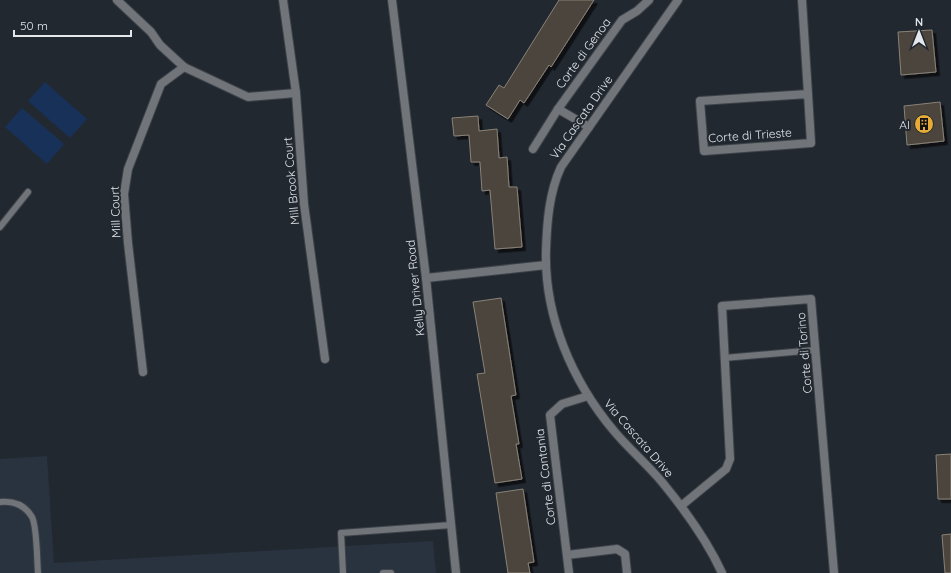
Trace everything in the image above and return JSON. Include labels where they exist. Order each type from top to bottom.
[{"type":"street","points":[[117,0],[151,32],[160,45],[184,67],[248,96],[296,93]]},
{"type":"street","name":"Mill Brook Court","points":[[283,0],[296,93],[304,204],[326,359]]},
{"type":"street","name":"Kelly Driver Road","points":[[392,0],[426,278],[456,573]]},
{"type":"street","name":"Corte di Genoa","points":[[533,149],[558,108],[622,20],[637,11],[649,0]]},
{"type":"street","name":"Corte di Trieste","points":[[802,0],[808,94],[811,143],[704,151],[700,101],[808,94]]},
{"type":"street","name":"Via Cascata Drive","points":[[675,1],[561,167],[555,180],[550,208],[546,265],[553,309],[565,353],[588,396],[613,430],[662,481],[681,506],[712,553],[722,573]]},
{"type":"street","name":"Mill Court","points":[[143,372],[128,243],[124,194],[128,170],[161,84],[184,67]]},
{"type":"street","points":[[558,108],[589,127]]},
{"type":"street","points":[[426,278],[546,265]]},
{"type":"street","name":"Corte di Torino","points":[[681,506],[726,469],[730,459],[722,306],[811,299],[834,573]]},
{"type":"street","name":"Corte di Cantania","points":[[569,573],[550,416],[562,404],[588,396]]},
{"type":"street","points":[[567,555],[617,549],[625,554],[627,573]]},
{"type":"lane","points":[[0,226],[28,192]]},
{"type":"lane","points":[[724,358],[815,350]]},
{"type":"lane","points":[[0,502],[9,502],[22,506],[32,517],[38,573]]},
{"type":"lane","points":[[344,573],[341,533],[451,525]]},
{"type":"lane","points":[[383,573],[391,573]]},
{"type":"shaded area","points":[[45,82],[87,119],[70,138],[28,101]]},
{"type":"shaded area","points":[[22,108],[64,144],[47,164],[5,127]]},
{"type":"shaded area","points":[[47,456],[54,563],[433,541],[436,573],[0,573],[0,459]]},
{"type":"building","points":[[559,0],[594,0],[551,67],[549,65],[524,103],[520,100],[508,119],[486,105],[499,85],[504,88]]},
{"type":"building","points":[[932,30],[936,72],[901,75],[898,32]]},
{"type":"building","name":"AI","points":[[940,102],[944,141],[907,145],[904,106]]},
{"type":"building","points":[[478,116],[479,131],[497,129],[499,158],[507,157],[509,187],[517,187],[522,247],[495,249],[490,190],[482,191],[480,162],[471,162],[469,135],[454,136],[452,118]]},
{"type":"building","points":[[501,298],[516,395],[511,396],[519,444],[516,444],[522,479],[495,483],[477,374],[485,373],[473,302]]},
{"type":"building","points":[[951,454],[951,499],[938,499],[936,455]]},
{"type":"building","points":[[523,489],[534,562],[528,563],[530,573],[508,573],[496,493]]},
{"type":"building","points":[[951,534],[951,573],[945,573],[942,535]]},
{"type":"place","name":"AI","points":[[924,124]]}]
